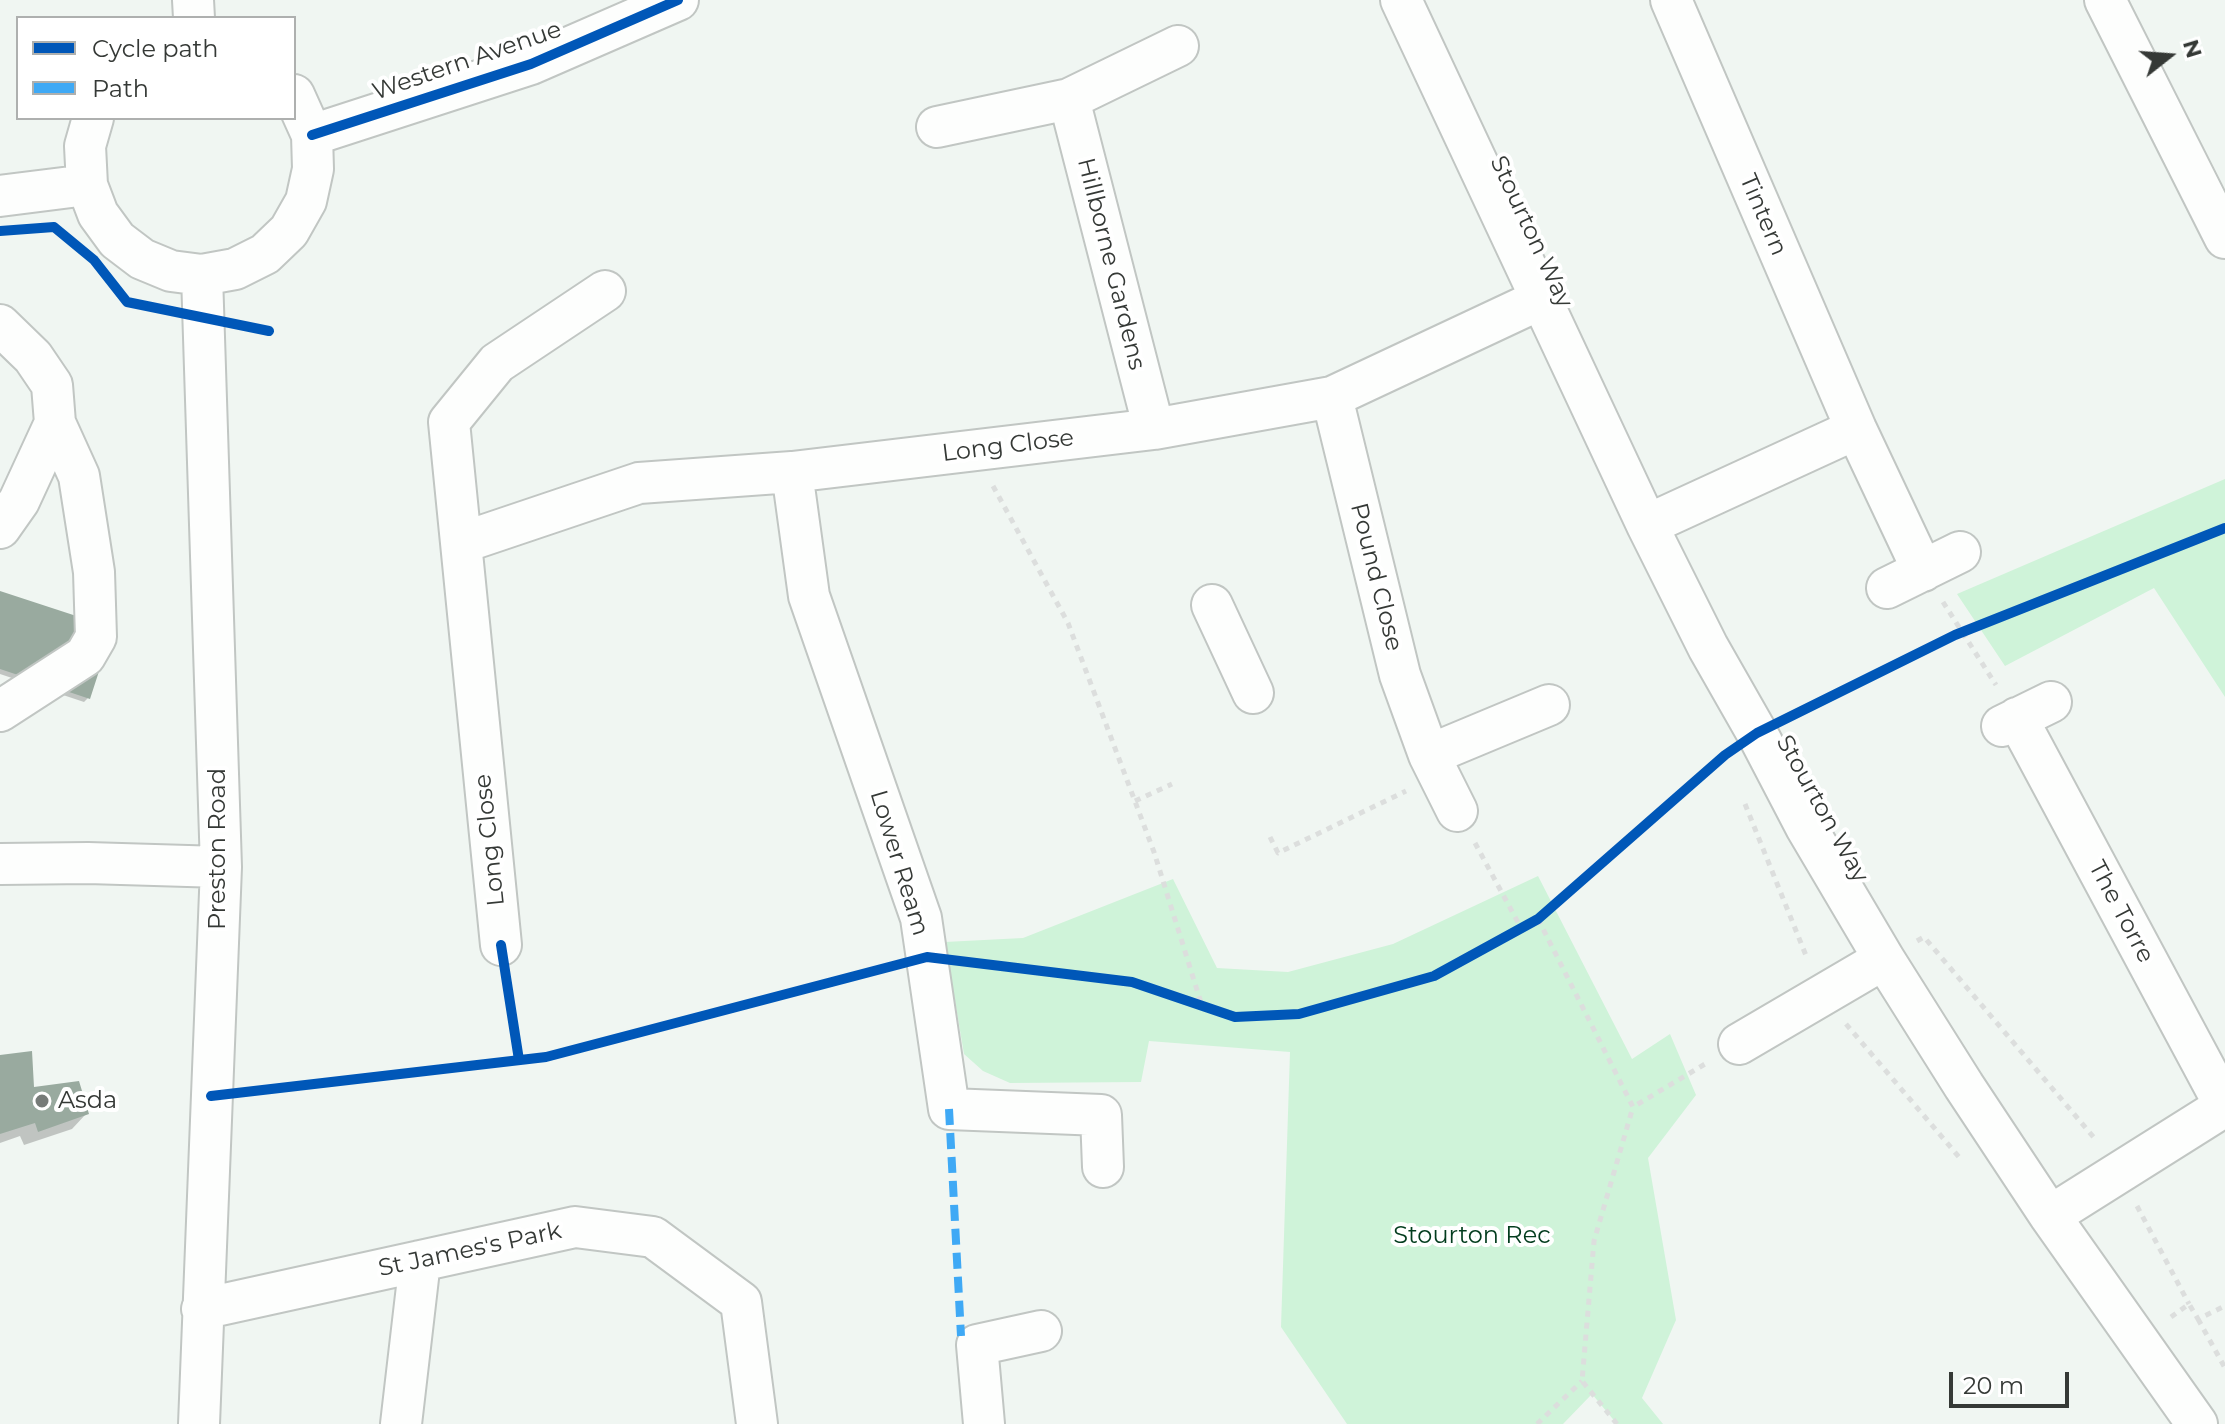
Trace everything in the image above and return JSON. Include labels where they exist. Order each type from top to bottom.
[{"type":"street","name":"Western Avenue","points":[[312,135],[531,64],[678,0]]},
{"type":"street","name":"Stourton Way","points":[[1401,0],[1647,525],[1708,647],[1806,827],[1884,959],[2050,1216],[2197,1424]]},
{"type":"street","name":"Tintern","points":[[1671,0],[1856,429],[1923,571]]},
{"type":"street","points":[[2105,0],[2225,238]]},
{"type":"street","points":[[937,127],[1069,99],[1178,46]]},
{"type":"street","points":[[92,120],[85,146],[87,185],[98,214],[117,240],[142,259],[171,271],[202,275],[235,269],[265,254],[289,231],[306,201],[313,169],[312,135],[296,99]]},
{"type":"street","name":"Hillborne Gardens","points":[[1069,99],[1154,429]]},
{"type":"street","points":[[0,196],[87,185]]},
{"type":"street","name":"Preston Road","points":[[199,1424],[221,867],[202,275]]},
{"type":"street","name":"Long Close","points":[[501,945],[449,422],[497,363],[605,291]]},
{"type":"street","name":"Long Close","points":[[461,543],[639,483],[792,472],[1154,429],[1332,397],[1541,299]]},
{"type":"street","points":[[0,325],[33,357],[52,385],[55,423],[79,476],[94,572],[96,637],[85,656],[0,711]]},
{"type":"street","name":"Pound Close","points":[[1332,397],[1400,675],[1434,765],[1457,811]]},
{"type":"street","points":[[0,528],[19,501],[55,423]]},
{"type":"street","points":[[1647,525],[1856,429]]},
{"type":"street","name":"Lower Ream","points":[[792,472],[809,596],[921,918],[949,1109],[1101,1115],[1103,1167]]},
{"type":"street","points":[[1887,588],[1960,552]]},
{"type":"street","points":[[1212,605],[1253,693]]},
{"type":"street","points":[[1434,765],[1549,705]]},
{"type":"street","name":"The Torre","points":[[2023,715],[2225,1106],[2050,1216]]},
{"type":"street","points":[[0,864],[221,867]]},
{"type":"street","points":[[1739,1044],[1884,959]]},
{"type":"street","name":"St James's Park","points":[[202,1309],[575,1227],[653,1237],[741,1302],[757,1424]]},
{"type":"street","points":[[401,1424],[420,1261]]},
{"type":"street","points":[[984,1424],[969,1341],[1041,1331]]},
{"type":"path","points":[[973,450],[1068,623],[1154,852],[1202,1007]]},
{"type":"path","points":[[211,1096],[546,1057],[927,957],[1132,982],[1235,1017],[1299,1014],[1434,976],[1538,919],[1725,755],[1757,733],[1963,633],[2225,528]]},
{"type":"path","points":[[1923,571],[1963,633],[2023,715]]},
{"type":"path","points":[[1270,837],[1278,853],[1434,765]]},
{"type":"path","points":[[1135,801],[1172,784]]},
{"type":"path","points":[[1457,811],[1521,928]]},
{"type":"path","points":[[1537,1424],[1582,1381],[1594,1241],[1633,1107],[1538,919]]},
{"type":"path","points":[[1884,959],[1924,937],[2087,1127],[2118,1173],[2189,1304]]},
{"type":"path","points":[[501,945],[519,1060]]},
{"type":"path","points":[[1633,1107],[1739,1044]]},
{"type":"path","points":[[2198,1319],[2225,1368]]},
{"type":"path","points":[[1582,1381],[1617,1424]]},
{"type":"green space","points":[[2225,479],[2225,697],[2154,588],[2005,666],[1957,594]]},
{"type":"green space","name":"Stourton Rec","points":[[1538,876],[1632,1059],[1670,1034],[1696,1095],[1648,1158],[1676,1320],[1642,1398],[1663,1424],[1617,1424],[1592,1394],[1563,1424],[1347,1424],[1281,1327],[1290,1052],[1149,1041],[1141,1082],[1010,1083],[983,1071],[964,1054],[945,942],[1023,938],[1173,879],[1217,968],[1288,972],[1393,944]]},
{"type":"building","points":[[0,591],[113,628],[90,699],[0,669]]},
{"type":"building","name":"Asda","points":[[32,1051],[34,1087],[79,1081],[89,1114],[38,1132],[35,1123],[0,1134],[0,1055]]},
{"type":"marked path","points":[[949,1109],[961,1336]]},
{"type":"cycle path","points":[[312,135],[531,64],[678,0]]},
{"type":"cycle path","points":[[0,231],[54,227],[94,260],[127,302],[269,331]]},
{"type":"cycle path","points":[[211,1096],[546,1057],[927,957],[1132,982],[1235,1017],[1299,1014],[1434,976],[1538,919],[1725,755],[1757,733],[1955,635],[2225,528]]},
{"type":"cycle path","points":[[501,945],[519,1060]]},
{"type":"place","name":"Asda","points":[[42,1101]]}]
